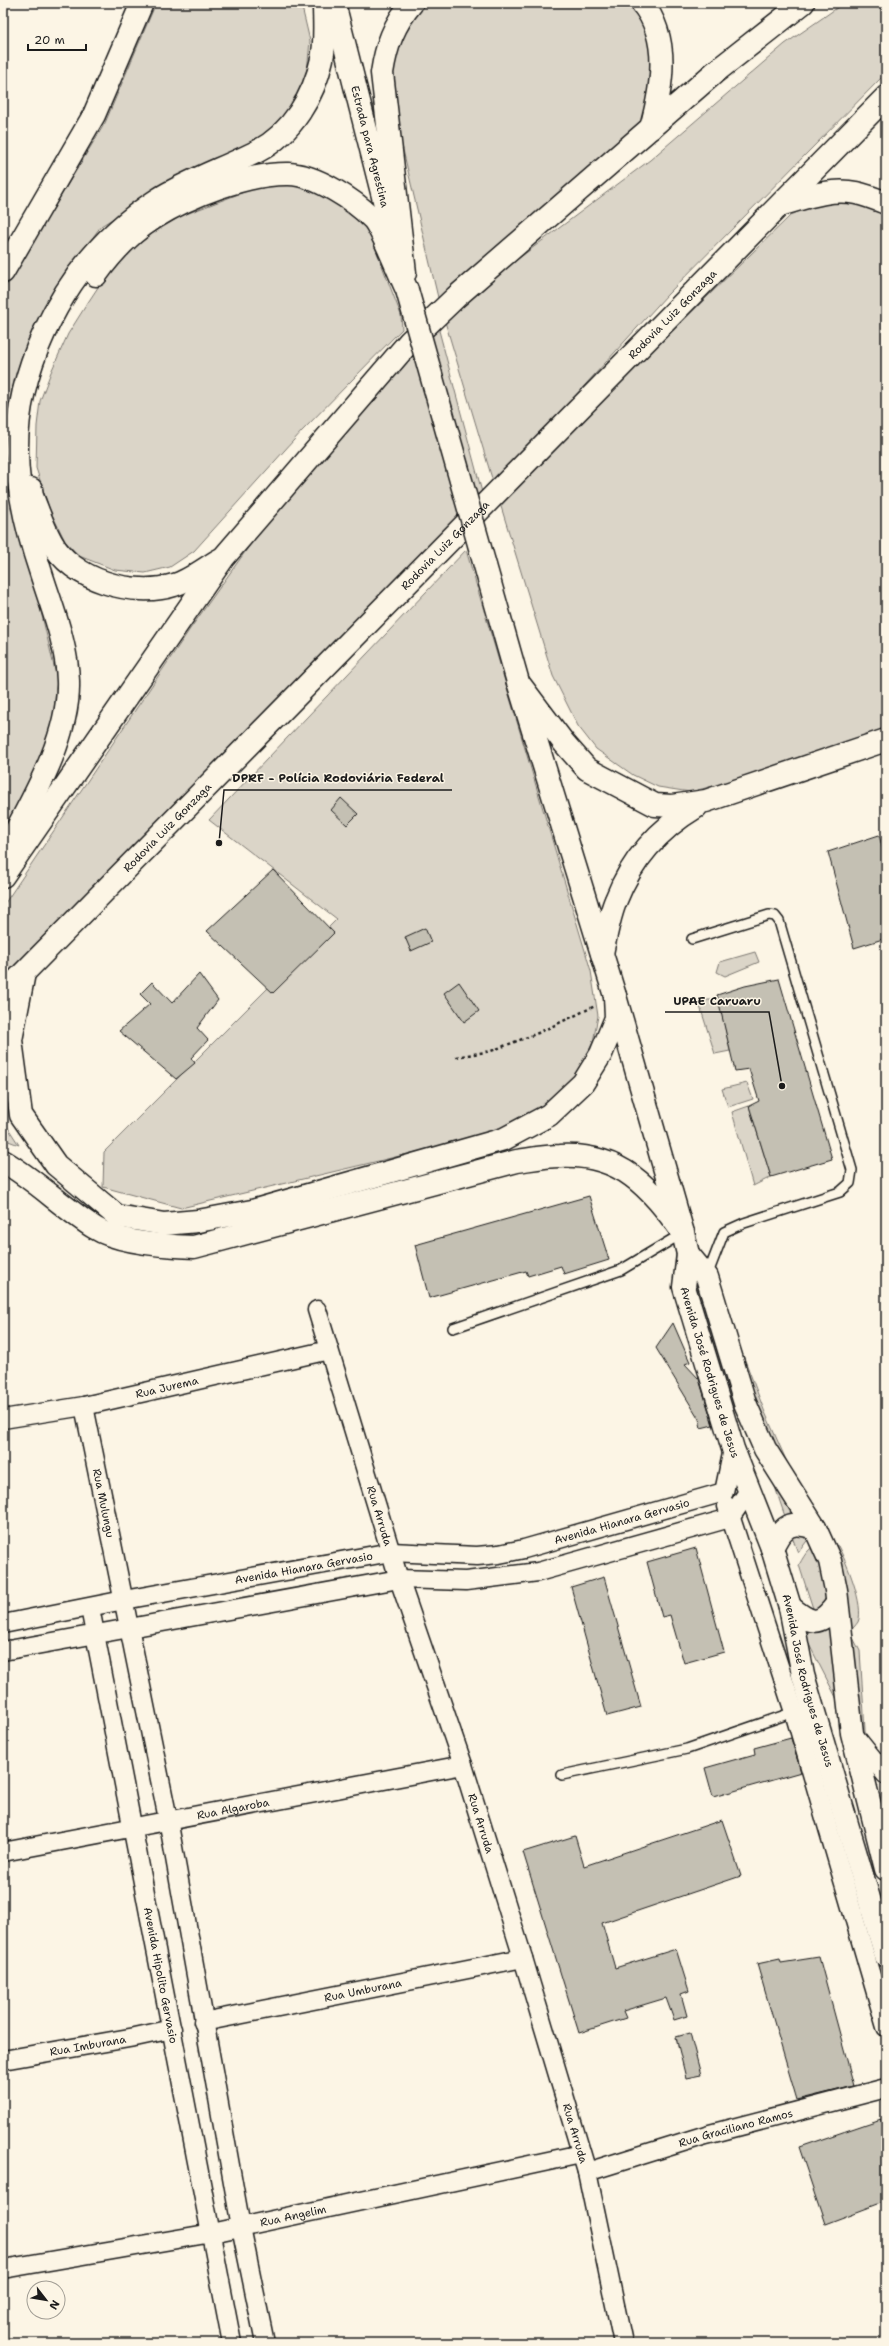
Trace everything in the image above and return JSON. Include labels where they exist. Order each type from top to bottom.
[{"type":"main road","points":[[3,272],[94,114],[142,3]]},
{"type":"main road","points":[[3,855],[52,756],[62,727],[68,682],[62,642],[29,537],[17,480],[18,412],[28,370],[45,330],[61,300],[82,268],[122,224],[159,198],[260,150],[293,123],[310,92],[323,57],[324,3]]},
{"type":"main road","name":"Estrada para Agrestina","points":[[334,3],[407,290]]},
{"type":"main road","points":[[412,3],[400,17],[392,34],[385,54],[382,73],[407,290],[518,682],[616,996],[688,1254]]},
{"type":"main road","points":[[642,3],[656,25],[661,49],[660,93],[651,128]]},
{"type":"main road","points":[[3,876],[224,556],[410,341],[456,296],[714,72],[803,3]]},
{"type":"main road","name":"Rodovia Luiz Gonzaga","points":[[3,994],[782,204],[886,96]]},
{"type":"main road","points":[[224,556],[175,585],[153,590],[104,583],[81,572],[51,542],[32,496],[28,459],[29,419],[36,389],[46,359],[71,312],[87,287],[103,265],[127,241],[154,218],[224,186],[256,178],[290,174],[330,186],[374,220],[407,290]]},
{"type":"main road","points":[[782,204],[822,193],[838,192],[857,193],[886,202]]},
{"type":"main road","points":[[518,682],[564,743],[587,769],[655,805],[672,806],[706,801],[886,740]]},
{"type":"main road","points":[[602,953],[615,901],[627,875],[644,850],[673,820],[706,801]]},
{"type":"main road","points":[[24,973],[11,1040],[21,1115],[56,1165],[117,1216],[164,1224],[198,1221],[252,1211],[504,1139],[549,1115],[583,1083],[601,1054],[616,1018],[616,996]]},
{"type":"main road","points":[[3,1161],[27,1175],[96,1228],[132,1240],[165,1246],[194,1247],[517,1161],[561,1156],[598,1159],[620,1168],[659,1199],[682,1233]]},
{"type":"main road","name":"Avenida José Rodrigues de Jesus","points":[[688,1254],[707,1277],[751,1416],[765,1449],[815,1528],[830,1561],[836,1590],[836,1605],[852,1734],[886,1869]]},
{"type":"main road","name":"Avenida José Rodrigues de Jesus","points":[[688,1254],[684,1287],[733,1449],[772,1548],[790,1607],[803,1675],[886,1956]]},
{"type":"main road","points":[[772,1548],[778,1535],[788,1526],[799,1523],[815,1528]]},
{"type":"main road","points":[[790,1607],[806,1619],[817,1622],[827,1617],[836,1605]]},
{"type":"street","name":"Rua Arruda","points":[[317,1310],[399,1578],[463,1765],[587,2172],[623,2343]]},
{"type":"street","name":"Rua Jurema","points":[[3,1419],[84,1406],[329,1350]]},
{"type":"street","name":"Rua Mulungu","points":[[84,1406],[168,1820],[203,2022],[241,2227],[265,2343]]},
{"type":"street","points":[[733,1449],[724,1492],[730,1518],[794,1712],[886,2027]]},
{"type":"street","points":[[3,1651],[129,1629],[399,1578],[466,1582],[538,1572],[730,1518],[750,1489]]},
{"type":"street","name":"Avenida Hianara Gervasio","points":[[3,1624],[90,1608],[124,1600],[391,1552],[477,1556],[499,1554],[524,1549],[724,1492]]},
{"type":"street","name":"Avenida Hipolito Gervasio","points":[[90,1608],[131,1827],[212,2233],[232,2343]]},
{"type":"street","points":[[852,1734],[886,1775]]},
{"type":"street","name":"Rua Algaroba","points":[[3,1852],[463,1765]]},
{"type":"street","name":"Rua Umburana","points":[[203,2022],[523,1958]]},
{"type":"street","name":"Rua Imburana","points":[[3,2060],[172,2029]]},
{"type":"street","name":"Rua Graciliano Ramos","points":[[587,2172],[713,2133],[886,2088]]},
{"type":"street","name":"Rua Angelim","points":[[3,2269],[212,2233],[581,2154]]},
{"type":"lane","points":[[692,939],[769,915],[775,916],[779,921],[852,1170],[850,1183],[840,1192],[744,1223],[724,1232],[707,1277]]},
{"type":"lane","points":[[453,1328],[621,1270],[682,1233]]},
{"type":"lane","points":[[562,1775],[688,1749],[794,1712],[803,1675]]},
{"type":"path","points":[[456,1057],[491,1051],[538,1033],[616,996]]},
{"type":"shaded area","points":[[156,3],[301,3],[310,41],[306,82],[293,113],[262,140],[181,176],[101,226],[46,303],[9,401],[7,468],[57,679],[52,731],[41,764],[3,832],[3,291],[105,123]]},
{"type":"shaded area","points":[[419,3],[639,3],[657,50],[646,123],[440,306],[394,112],[390,54]]},
{"type":"shaded area","points":[[844,3],[886,3],[886,73],[667,295],[494,485],[443,315],[650,160],[785,44]]},
{"type":"shaded area","points":[[293,182],[331,195],[366,224],[401,315],[402,329],[302,431],[194,551],[170,567],[145,573],[115,570],[79,556],[65,541],[49,508],[36,468],[37,426],[40,401],[68,334],[106,275],[129,252],[153,233],[181,216],[257,187]]},
{"type":"shaded area","points":[[837,201],[866,205],[886,212],[886,732],[725,783],[690,792],[658,787],[633,775],[596,749],[578,726],[553,676],[499,500],[791,215],[813,205]]},
{"type":"shaded area","points":[[437,323],[483,496],[3,983],[3,906],[190,629],[265,524]]},
{"type":"shaded area","points":[[466,550],[591,971],[598,1016],[593,1042],[573,1083],[540,1115],[496,1133],[181,1208],[103,1187],[104,1152],[337,919],[209,820]]},
{"type":"shaded area","points":[[755,952],[759,962],[725,976],[717,972],[720,962]]},
{"type":"shaded area","points":[[698,1000],[719,1000],[730,1051],[715,1054]]},
{"type":"shaded area","points":[[747,1083],[753,1099],[728,1107],[722,1089]]},
{"type":"shaded area","points":[[749,1106],[771,1177],[753,1186],[732,1112]]},
{"type":"shaded area","points":[[3,1120],[19,1145],[3,1139]]},
{"type":"shaded area","points":[[738,1342],[764,1410],[790,1469],[809,1538],[798,1553],[763,1449],[749,1396]]},
{"type":"shaded area","points":[[824,1542],[838,1546],[850,1572],[859,1605],[858,1622],[850,1632],[860,1651],[870,1808],[843,1711],[790,1607],[817,1621],[799,1565],[809,1550],[815,1545]]},
{"type":"building","points":[[341,798],[358,814],[347,825],[331,810]]},
{"type":"building","points":[[879,835],[886,862],[886,938],[854,948],[828,852]]},
{"type":"building","points":[[273,870],[334,933],[273,993],[207,931]]},
{"type":"building","points":[[425,928],[431,942],[411,951],[405,937]]},
{"type":"building","points":[[199,974],[218,1000],[197,1028],[208,1040],[191,1058],[195,1063],[176,1079],[119,1031],[150,1004],[140,994],[152,982],[172,1003]]},
{"type":"building","points":[[779,979],[832,1159],[771,1177],[749,1106],[759,1101],[749,1069],[735,1071],[717,995],[745,986]]},
{"type":"building","points":[[459,982],[479,1011],[464,1022],[444,993]]},
{"type":"building","points":[[589,1196],[609,1260],[564,1274],[561,1266],[528,1276],[526,1271],[429,1298],[415,1245]]},
{"type":"building","points":[[673,1323],[690,1362],[685,1364],[699,1379],[713,1425],[701,1428],[699,1419],[656,1348]]},
{"type":"building","points":[[696,1548],[724,1652],[684,1663],[670,1615],[662,1617],[647,1562]]},
{"type":"building","points":[[604,1577],[641,1707],[607,1716],[571,1587]]},
{"type":"building","points":[[791,1738],[801,1772],[713,1797],[705,1768],[755,1754],[754,1748]]},
{"type":"building","points":[[722,1820],[741,1876],[602,1923],[615,1968],[676,1949],[689,1991],[681,1994],[687,2016],[674,2020],[666,1998],[623,2011],[626,2018],[579,2033],[523,1852],[575,1836],[584,1866]]},
{"type":"building","points":[[819,1957],[854,2086],[797,2100],[757,1964],[780,1959],[781,1963]]},
{"type":"building","points":[[690,2033],[701,2075],[686,2078],[676,2037]]},
{"type":"building","points":[[881,2119],[886,2136],[886,2201],[825,2224],[799,2147]]},
{"type":"place","name":"DPRF - Polícia Rodoviária Federal","points":[[219,843]]},
{"type":"place","name":"UPAE Caruaru","points":[[782,1086]]}]
